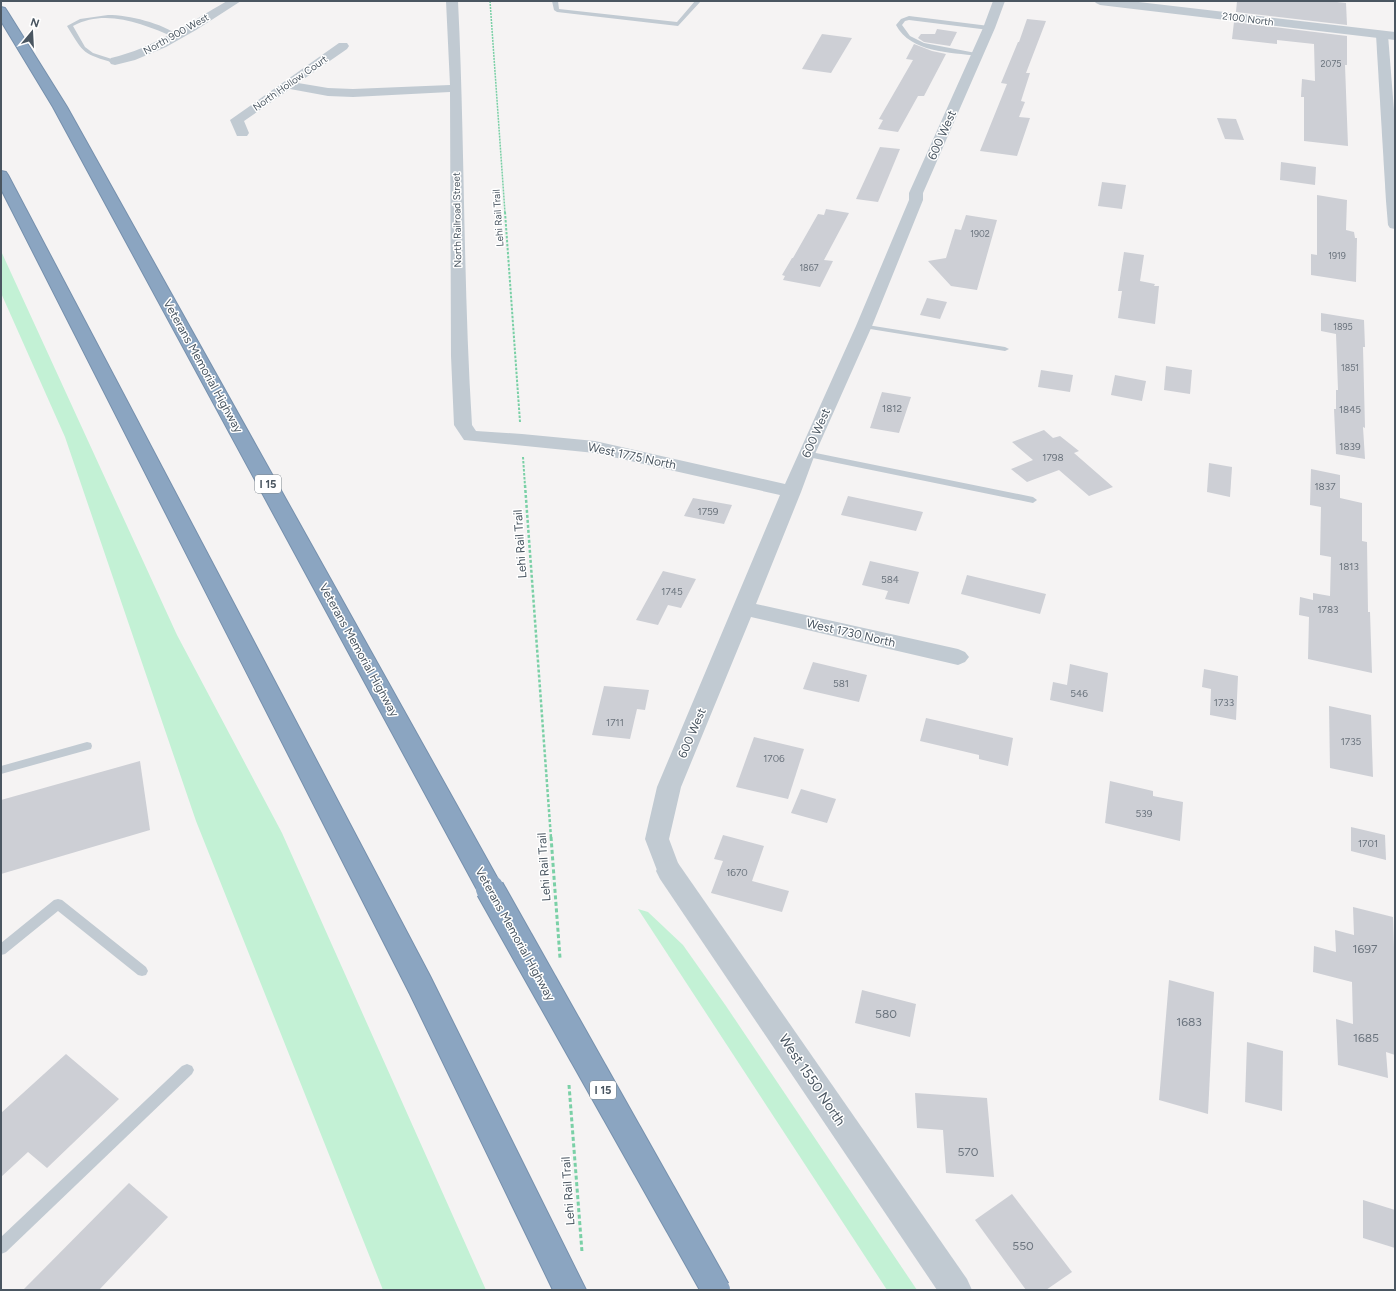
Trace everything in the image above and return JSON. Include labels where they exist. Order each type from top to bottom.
[{"type":"highway","name":"Veterans Memorial Highway","points":[[1,11],[60,107],[490,890],[716,1290]]},
{"type":"highway","points":[[1,175],[420,984],[570,1290]]},
{"type":"street","name":"North 900 West","points":[[115,61],[132,58],[154,49],[235,1]]},
{"type":"street","name":"North Railroad Street","points":[[452,1],[456,88],[459,356],[463,425],[470,436]]},
{"type":"street","name":"600 West","points":[[669,870],[657,839],[669,787],[792,492],[806,454],[864,326],[916,200],[916,193],[978,54],[999,1]]},
{"type":"street","name":"2100 North","points":[[1100,1],[1388,36]]},
{"type":"street","points":[[1388,36],[1391,86],[1390,170],[1395,225]]},
{"type":"street","name":"North Hollow Court","points":[[242,133],[237,120],[343,46]]},
{"type":"street","points":[[288,85],[328,92],[353,93],[456,88]]},
{"type":"street","name":"West 1775 North","points":[[470,436],[522,439],[595,447],[792,492]]},
{"type":"street","name":"West 1730 North","points":[[744,608],[958,657]]},
{"type":"street","name":"West 1550 North","points":[[669,870],[956,1290]]},
{"type":"lane","points":[[555,1],[557,10],[678,24],[698,1]]},
{"type":"lane","points":[[556,7],[563,1]]},
{"type":"lane","points":[[115,61],[91,54],[82,48],[70,26],[75,22],[88,19],[118,16],[142,21],[176,36]]},
{"type":"lane","points":[[978,54],[933,47],[920,43],[909,38],[898,25],[903,20],[909,18],[989,28]]},
{"type":"lane","points":[[864,326],[1006,349]]},
{"type":"lane","points":[[806,454],[1033,500]]},
{"type":"lane","points":[[1,770],[87,746]]},
{"type":"lane","points":[[1,950],[58,904],[142,971]]},
{"type":"lane","points":[[1,1247],[186,1070]]},
{"type":"path","name":"Lehi Rail Trail","points":[[490,1],[521,425]]},
{"type":"path","name":"Lehi Rail Trail","points":[[523,452],[561,966]]},
{"type":"path","name":"Lehi Rail Trail","points":[[569,1084],[582,1258]]},
{"type":"green space","points":[[1,251],[177,635],[282,833],[486,1290],[383,1290],[196,821],[65,437],[1,293]]},
{"type":"green space","points":[[638,909],[648,912],[683,945],[726,1006],[917,1290],[887,1290]]},
{"type":"building","points":[[1237,1],[1328,1],[1346,3],[1347,25],[1236,12]]},
{"type":"building","points":[[1027,19],[1046,21],[1026,73],[1030,73],[1021,101],[1025,102],[1019,117],[1030,118],[1017,156],[980,151],[1007,84],[1001,83],[1019,42]]},
{"type":"building","points":[[1234,22],[1347,36],[1347,65],[1345,65],[1348,146],[1304,141],[1304,97],[1301,97],[1302,79],[1315,81],[1314,44],[1277,40],[1277,44],[1232,39]]},
{"type":"building","points":[[937,29],[957,32],[950,46],[924,42],[918,38],[921,34],[935,34]]},
{"type":"building","points":[[822,34],[852,38],[831,73],[802,69]]},
{"type":"building","points":[[914,44],[932,51],[946,54],[924,96],[918,96],[898,132],[878,129],[883,120],[879,119],[913,60],[906,59]]},
{"type":"building","points":[[1217,118],[1236,119],[1244,140],[1225,139]]},
{"type":"building","points":[[880,147],[900,149],[878,202],[856,199]]},
{"type":"building","points":[[1281,162],[1316,167],[1315,185],[1280,180]]},
{"type":"building","points":[[1102,182],[1126,185],[1122,209],[1098,206]]},
{"type":"building","points":[[1317,195],[1347,200],[1346,230],[1354,232],[1355,238],[1357,238],[1356,282],[1311,275],[1311,254],[1317,255]]},
{"type":"building","points":[[826,209],[849,213],[824,260],[833,261],[820,287],[783,280],[785,276],[782,275],[818,214],[824,215]]},
{"type":"building","points":[[966,215],[997,220],[977,290],[951,286],[928,261],[946,258],[955,229],[961,230]]},
{"type":"building","points":[[1124,252],[1144,255],[1140,281],[1155,284],[1154,286],[1159,286],[1155,324],[1118,318],[1122,291],[1118,291]]},
{"type":"building","points":[[927,298],[947,302],[940,319],[920,315]]},
{"type":"building","points":[[1321,313],[1364,320],[1365,347],[1363,347],[1365,428],[1363,427],[1365,459],[1336,454],[1334,409],[1336,409],[1336,390],[1338,390],[1336,334],[1321,331]]},
{"type":"building","points":[[1166,366],[1192,370],[1190,394],[1164,390]]},
{"type":"building","points":[[1041,370],[1073,375],[1070,392],[1038,387]]},
{"type":"building","points":[[1115,375],[1146,381],[1142,401],[1111,395]]},
{"type":"building","points":[[882,392],[911,397],[899,433],[870,428]]},
{"type":"building","points":[[1044,430],[1053,438],[1060,436],[1079,451],[1074,453],[1113,487],[1089,496],[1059,470],[1027,482],[1011,469],[1033,460],[1012,442]]},
{"type":"building","points":[[1209,463],[1232,467],[1230,497],[1207,492]]},
{"type":"building","points":[[1311,469],[1340,475],[1340,498],[1362,503],[1362,541],[1367,542],[1368,612],[1370,612],[1372,673],[1308,659],[1309,617],[1299,615],[1300,597],[1313,600],[1313,593],[1330,596],[1331,557],[1320,555],[1321,507],[1310,505]]},
{"type":"building","points":[[848,496],[923,512],[916,531],[841,515]]},
{"type":"building","points":[[693,498],[732,505],[724,524],[684,516]]},
{"type":"building","points":[[870,561],[919,572],[909,604],[885,599],[888,591],[862,585]]},
{"type":"building","points":[[663,571],[696,579],[681,608],[668,605],[658,625],[636,620]]},
{"type":"building","points":[[967,575],[1046,594],[1040,614],[961,594]]},
{"type":"building","points":[[813,662],[867,675],[859,702],[803,689]]},
{"type":"building","points":[[1070,664],[1108,673],[1103,712],[1050,700],[1053,682],[1067,685]]},
{"type":"building","points":[[1204,669],[1238,676],[1236,720],[1210,715],[1211,689],[1202,687]]},
{"type":"building","points":[[604,686],[649,690],[645,710],[637,709],[630,739],[592,735]]},
{"type":"building","points":[[1329,706],[1371,715],[1373,777],[1330,768]]},
{"type":"building","points":[[926,718],[1013,738],[1008,766],[979,759],[979,755],[920,741]]},
{"type":"building","points":[[754,737],[804,749],[788,799],[736,787]]},
{"type":"building","points":[[140,761],[150,830],[1,874],[1,800]]},
{"type":"building","points":[[1110,781],[1153,791],[1153,796],[1183,802],[1180,841],[1105,823]]},
{"type":"building","points":[[801,789],[836,799],[827,823],[791,813]]},
{"type":"building","points":[[1351,827],[1385,835],[1386,860],[1351,851]]},
{"type":"building","points":[[723,835],[764,846],[752,881],[789,891],[782,912],[711,893],[723,861],[714,859]]},
{"type":"building","points":[[1353,907],[1393,917],[1395,1055],[1386,1052],[1388,1078],[1338,1065],[1336,1019],[1353,1024],[1352,982],[1313,972],[1314,946],[1336,952],[1335,930],[1354,935]]},
{"type":"building","points":[[1169,980],[1214,992],[1208,1114],[1159,1100]]},
{"type":"building","points":[[862,990],[916,1004],[910,1037],[855,1023]]},
{"type":"building","points":[[1247,1042],[1283,1051],[1282,1111],[1245,1102]]},
{"type":"building","points":[[66,1054],[119,1099],[47,1168],[28,1152],[1,1177],[1,1113]]},
{"type":"building","points":[[915,1093],[987,1098],[994,1177],[946,1173],[943,1130],[917,1128]]},
{"type":"building","points":[[129,1183],[168,1217],[99,1290],[23,1290]]},
{"type":"building","points":[[1012,1194],[1072,1272],[1046,1290],[1026,1290],[975,1220]]},
{"type":"building","points":[[1363,1200],[1395,1210],[1395,1248],[1363,1238]]}]
